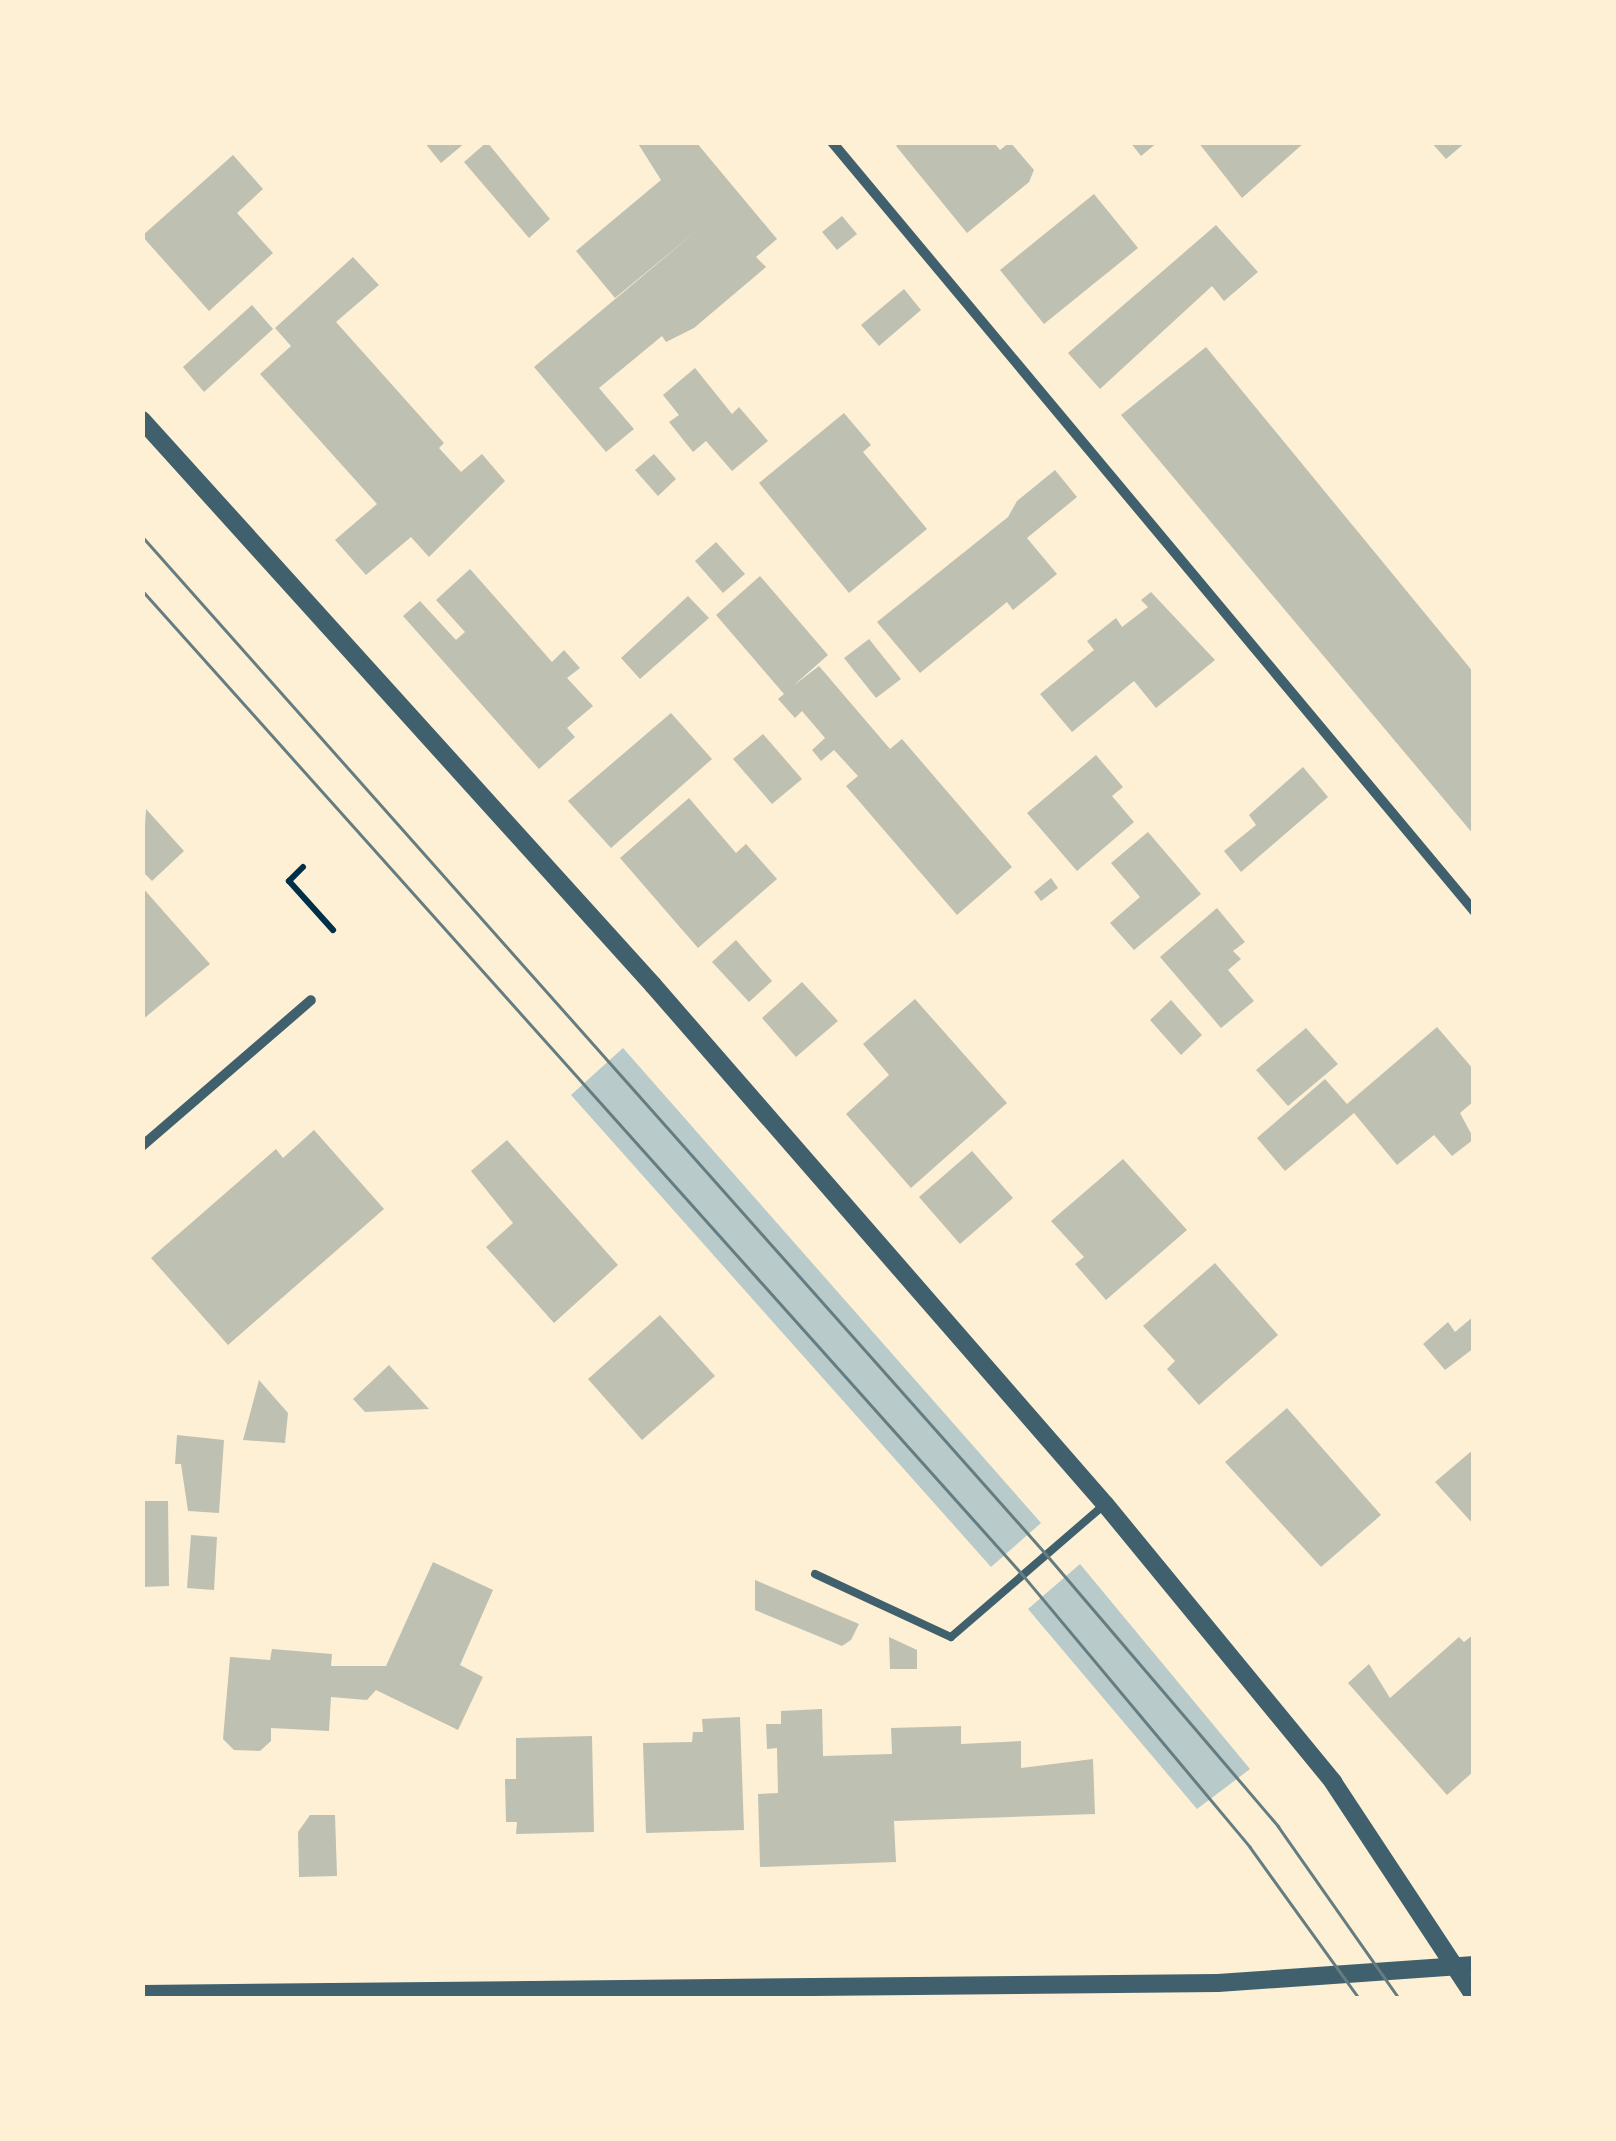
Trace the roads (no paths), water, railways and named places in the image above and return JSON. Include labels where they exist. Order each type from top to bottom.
[{"type":"street","points":[[832,142],[1474,910]]},
{"type":"street","points":[[142,420],[653,985],[1105,1504],[1333,1782],[1464,1966],[1474,1996]]},
{"type":"street","points":[[142,1146],[311,1000]]},
{"type":"street","points":[[142,1994],[1215,1991],[1464,1966]]},
{"type":"lane","points":[[815,1574],[951,1638],[1105,1504]]},
{"type":"tram line","points":[[142,536],[1046,1554],[1278,1826],[1399,1998]]},
{"type":"tram line","points":[[142,590],[1022,1574],[1250,1847],[1359,1998]]}]
